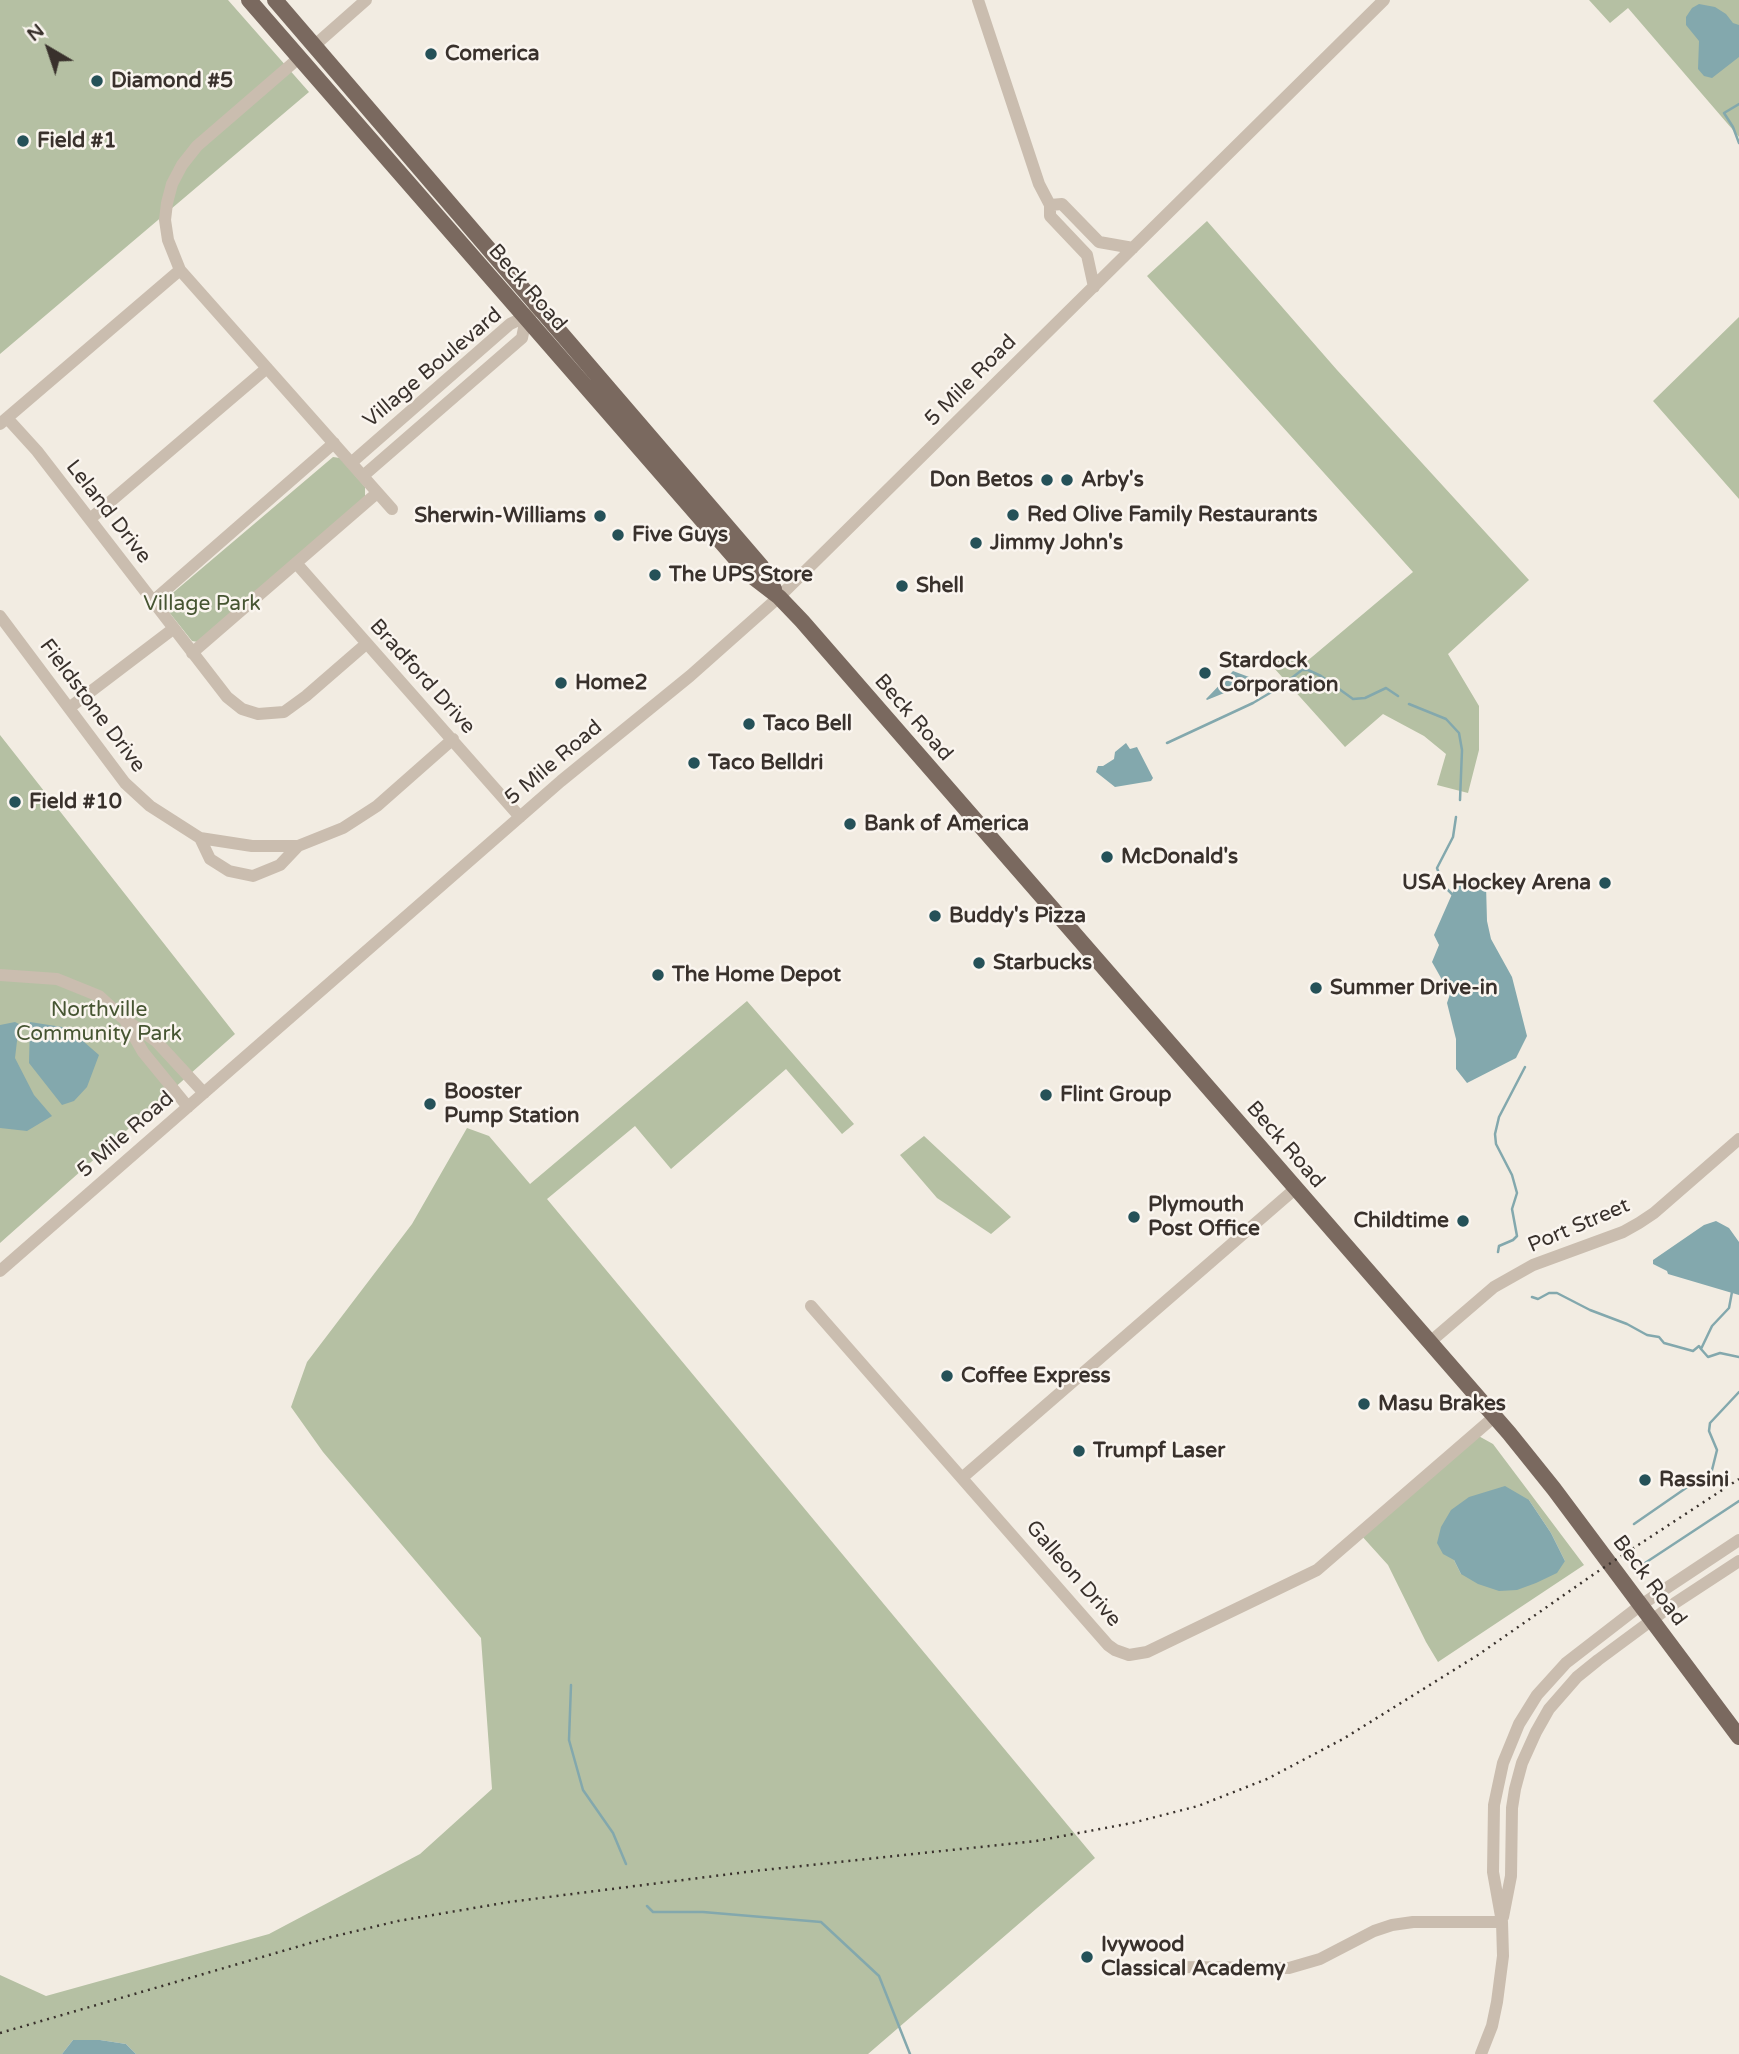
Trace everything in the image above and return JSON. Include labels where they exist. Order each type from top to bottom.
[{"type":"main road","name":"Beck Road","points":[[249,0],[749,574],[779,597]]},
{"type":"main road","name":"Beck Road","points":[[275,0],[761,566],[779,597],[1494,1417],[1554,1489],[1739,1737]]},
{"type":"street","points":[[315,45],[366,0]]},
{"type":"street","points":[[978,0],[1039,184],[1050,205],[1050,216],[1087,255],[1094,287]]},
{"type":"street","name":"5 Mile Road","points":[[0,1271],[520,817],[681,684],[779,597],[1384,0]]},
{"type":"street","points":[[300,57],[197,146],[182,165],[172,184],[165,220],[168,240],[180,270],[392,509]]},
{"type":"street","points":[[1050,205],[1062,204],[1099,242],[1133,248]]},
{"type":"street","points":[[4,421],[180,270]]},
{"type":"street","points":[[526,318],[539,307]]},
{"type":"street","name":"Village Boulevard","points":[[351,463],[510,324],[526,318]]},
{"type":"street","name":"Village Boulevard","points":[[363,476],[522,338],[526,318]]},
{"type":"street","points":[[90,519],[267,368]]},
{"type":"street","name":"Leland Drive","points":[[4,421],[37,451],[192,653],[227,697],[242,709],[258,714],[284,712],[366,645]]},
{"type":"street","points":[[153,601],[334,443]]},
{"type":"street","points":[[192,653],[377,493]]},
{"type":"street","name":"Bradford Drive","points":[[296,563],[520,817]]},
{"type":"street","name":"Fieldstone Drive","points":[[0,616],[125,783],[150,806],[200,838],[252,846],[298,846],[343,828],[377,806],[453,740]]},
{"type":"street","points":[[69,708],[173,629]]},
{"type":"street","points":[[200,838],[210,859],[229,871],[253,876],[281,865],[298,846]]},
{"type":"street","points":[[0,975],[57,979],[99,996],[124,1019],[156,1041],[204,1093]]},
{"type":"street","points":[[124,1019],[143,1052],[188,1107]]},
{"type":"street","name":"Port Street","points":[[1430,1342],[1494,1287],[1533,1265],[1623,1232],[1639,1223],[1739,1139]]},
{"type":"street","points":[[963,1477],[1295,1189]]},
{"type":"street","name":"Galleon Drive","points":[[811,1306],[1108,1644],[1122,1653],[1137,1655],[1317,1570],[1494,1417]]},
{"type":"street","points":[[1480,2054],[1492,2026],[1503,1956],[1502,1922],[1493,1872],[1496,1795],[1503,1763],[1519,1724],[1551,1678],[1577,1654],[1641,1605],[1739,1540]]},
{"type":"street","points":[[1502,1922],[1511,1876],[1512,1808],[1522,1763],[1549,1709],[1567,1687],[1588,1668],[1652,1620],[1739,1561]]},
{"type":"street","points":[[1577,1654],[1588,1668]]},
{"type":"street","points":[[1174,1967],[1289,1968],[1320,1959],[1374,1931],[1392,1925],[1413,1922],[1502,1922]]},
{"type":"green space","points":[[0,0],[228,0],[309,92],[0,354]]},
{"type":"green space","points":[[1589,0],[1739,0],[1739,137],[1628,8],[1610,23]]},
{"type":"green space","points":[[1207,221],[1337,370],[1529,580],[1448,654],[1479,706],[1479,750],[1468,793],[1437,785],[1446,754],[1424,736],[1383,714],[1345,747],[1265,658],[1306,662],[1413,572],[1147,276]]},
{"type":"green space","points":[[1739,317],[1739,499],[1653,401]]},
{"type":"green space","name":"Village Park","points":[[333,457],[340,458],[365,487],[365,498],[198,642],[192,641],[165,607],[168,597]]},
{"type":"green space","name":"Northville Community Park","points":[[0,735],[235,1034],[0,1243]]},
{"type":"green space","points":[[747,1001],[854,1124],[842,1134],[786,1069],[671,1169],[635,1126],[547,1199],[1095,1858],[868,2054],[136,2054],[126,2044],[73,2040],[62,2054],[0,2054],[0,1975],[46,1996],[269,1934],[420,1854],[492,1789],[481,1638],[323,1452],[291,1407],[307,1362],[412,1224],[467,1128],[489,1136],[530,1184]]},
{"type":"green space","points":[[924,1136],[1011,1217],[991,1234],[937,1198],[900,1155]]},
{"type":"green space","points":[[1475,1434],[1493,1444],[1584,1565],[1438,1662],[1388,1565],[1360,1534]],"holes":[[[1529,1500],[1551,1533],[1565,1561],[1461,1574],[1454,1560]]]},
{"type":"water","points":[[1699,4],[1715,7],[1739,25],[1739,57],[1712,78],[1704,76],[1698,69],[1699,41],[1686,25],[1686,17],[1692,8]]},
{"type":"water","points":[[1233,671],[1249,677],[1244,685],[1207,700],[1206,699]]},
{"type":"water","points":[[1126,743],[1130,749],[1137,747],[1153,778],[1151,781],[1115,787],[1096,772],[1098,766],[1114,759],[1115,752]]},
{"type":"water","points":[[1466,878],[1478,878],[1486,885],[1487,921],[1491,939],[1512,977],[1527,1036],[1516,1058],[1467,1083],[1456,1069],[1456,1039],[1447,1003],[1450,994],[1432,962],[1439,945],[1434,935],[1456,885]]},
{"type":"water","points":[[15,1022],[19,1024],[15,1058],[34,1095],[52,1116],[27,1131],[0,1128],[0,1025]]},
{"type":"water","points":[[30,1022],[62,1027],[99,1055],[87,1087],[74,1101],[62,1105],[29,1063]]},
{"type":"water","points":[[1716,1221],[1729,1228],[1739,1242],[1739,1295],[1668,1274],[1653,1264],[1653,1260],[1704,1225]]},
{"type":"water","points":[[1505,1486],[1529,1500],[1551,1533],[1565,1561],[1557,1573],[1536,1583],[1517,1590],[1499,1591],[1478,1584],[1461,1574],[1454,1560],[1443,1554],[1437,1543],[1441,1527],[1451,1510],[1469,1497]]},
{"type":"water","points":[[73,2040],[126,2044],[136,2054],[62,2054]]},
{"type":"waterway","points":[[1739,104],[1724,113],[1739,143]]},
{"type":"waterway","points":[[1167,743],[1253,703],[1302,670],[1321,676],[1353,699],[1365,698],[1386,688],[1398,696]]},
{"type":"waterway","points":[[1409,704],[1446,719],[1459,733],[1462,750],[1460,800]]},
{"type":"waterway","points":[[1453,895],[1443,885],[1437,868],[1453,837],[1456,817]]},
{"type":"waterway","points":[[1498,1252],[1499,1246],[1517,1236],[1512,1209],[1517,1193],[1512,1175],[1496,1144],[1495,1134],[1499,1117],[1525,1067]]},
{"type":"waterway","points":[[1701,1349],[1712,1326],[1729,1308],[1732,1292]]},
{"type":"waterway","points":[[1532,1297],[1538,1299],[1549,1293],[1557,1293],[1647,1335],[1659,1337],[1664,1343],[1693,1351],[1699,1346],[1701,1349]]},
{"type":"waterway","points":[[1701,1349],[1708,1357],[1720,1353],[1739,1357]]},
{"type":"waterway","points":[[1634,1524],[1712,1470],[1717,1450],[1709,1431],[1710,1423],[1739,1392]]},
{"type":"waterway","points":[[1645,1563],[1739,1501]]},
{"type":"waterway","points":[[571,1685],[569,1740],[583,1790],[613,1833],[626,1864]]},
{"type":"waterway","points":[[647,1906],[653,1912],[703,1912],[821,1922],[879,1976],[910,2054]]},
{"type":"railway","points":[[0,2033],[331,1937],[398,1921],[509,1902],[754,1871],[1036,1841],[1132,1823],[1198,1806],[1267,1779],[1343,1739],[1478,1655],[1597,1572],[1739,1479]]},
{"type":"place","name":"Comerica","points":[[431,54]]},
{"type":"place","name":"Diamond #5","points":[[97,81]]},
{"type":"place","name":"Field #1","points":[[23,141]]},
{"type":"place","name":"Don Betos","points":[[1047,480]]},
{"type":"place","name":"Arby's","points":[[1067,480]]},
{"type":"place","name":"Red Olive Family Restaurants","points":[[1013,515]]},
{"type":"place","name":"Sherwin-Williams","points":[[600,516]]},
{"type":"place","name":"Five Guys","points":[[618,535]]},
{"type":"place","name":"Jimmy John's","points":[[976,543]]},
{"type":"place","name":"The UPS Store","points":[[655,575]]},
{"type":"place","name":"Shell","points":[[902,586]]},
{"type":"place","name":"Stardock Corporation","points":[[1205,673]]},
{"type":"place","name":"Home2","points":[[561,683]]},
{"type":"place","name":"Taco Bell","points":[[749,724]]},
{"type":"place","name":"Taco Belldri","points":[[694,763]]},
{"type":"place","name":"Field #10","points":[[15,802]]},
{"type":"place","name":"Bank of America","points":[[850,824]]},
{"type":"place","name":"McDonald's","points":[[1107,857]]},
{"type":"place","name":"USA Hockey Arena","points":[[1605,883]]},
{"type":"place","name":"Buddy's Pizza","points":[[935,916]]},
{"type":"place","name":"Starbucks","points":[[979,963]]},
{"type":"place","name":"The Home Depot","points":[[658,975]]},
{"type":"place","name":"Summer Drive-in","points":[[1316,988]]},
{"type":"place","name":"Flint Group","points":[[1046,1095]]},
{"type":"place","name":"Booster Pump Station","points":[[430,1104]]},
{"type":"place","name":"Plymouth Post Office","points":[[1134,1217]]},
{"type":"place","name":"Childtime","points":[[1463,1221]]},
{"type":"place","name":"Coffee Express","points":[[947,1376]]},
{"type":"place","name":"Masu Brakes","points":[[1364,1404]]},
{"type":"place","name":"Trumpf Laser","points":[[1079,1451]]},
{"type":"place","name":"Rassini","points":[[1645,1480]]},
{"type":"place","name":"Ivywood Classical Academy","points":[[1087,1957]]}]
